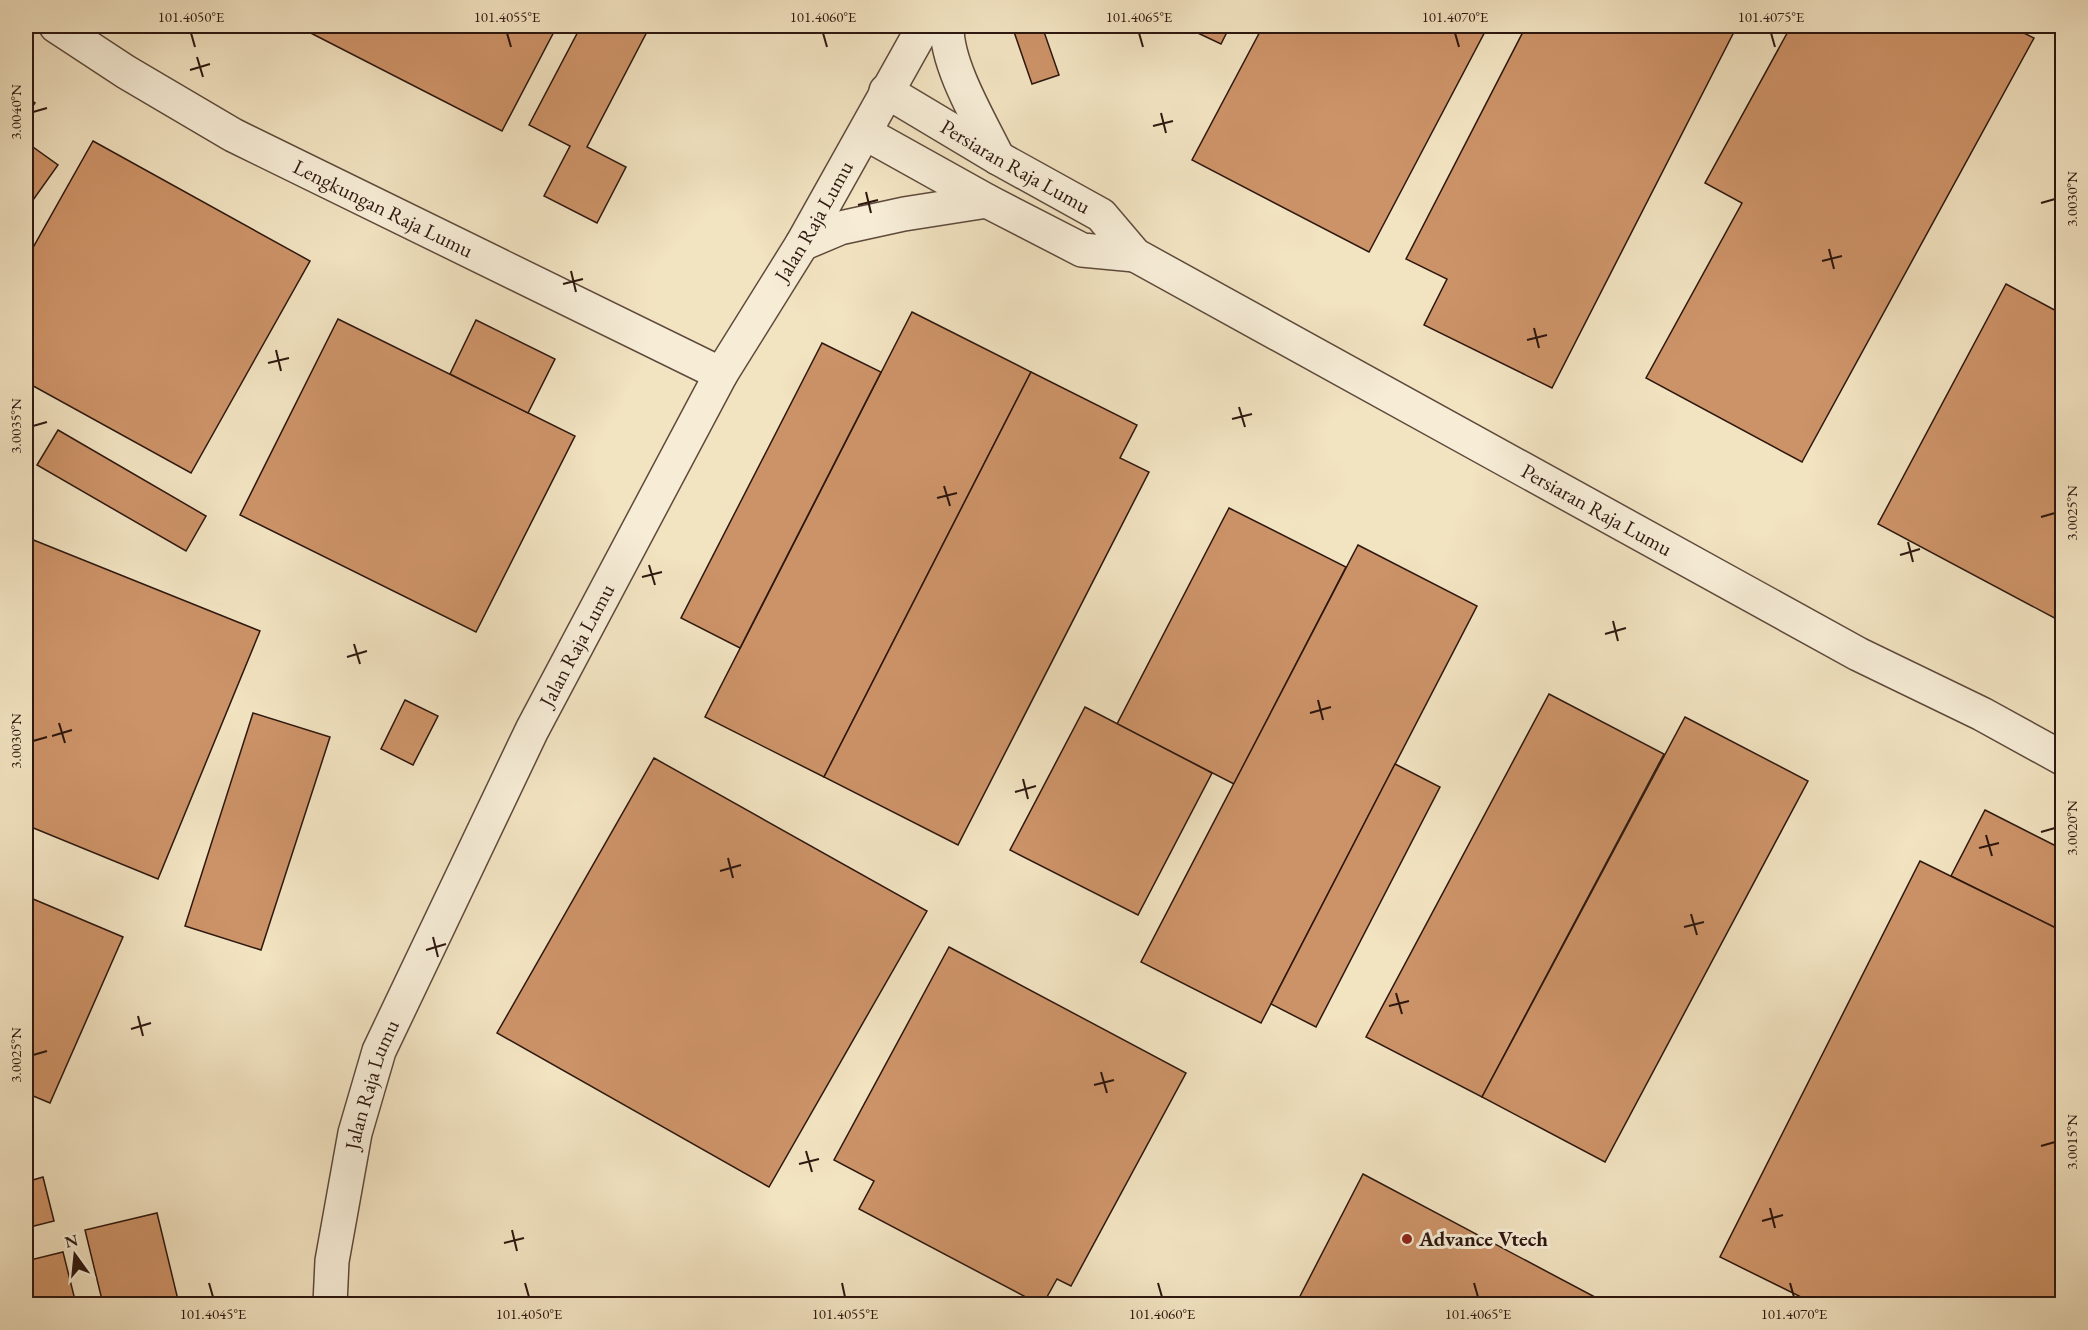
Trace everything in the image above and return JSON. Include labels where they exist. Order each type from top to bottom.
[{"type":"street","name":"Lengkungan Raja Lumu","points":[[56,26],[126,72],[233,135],[721,374]]},
{"type":"street","name":"Jalan Raja Lumu","points":[[330,1305],[332,1261],[355,1133],[379,1051],[532,730],[721,374],[802,244],[924,26]]},
{"type":"street","points":[[947,26],[947,42],[965,90],[998,158]]},
{"type":"street","name":"Persiaran Raja Lumu","points":[[886,91],[998,158],[1101,215],[1135,255],[1858,654],[1982,714],[2062,758]]},
{"type":"street","name":"Persiaran Raja Lumu","points":[[866,133],[987,201],[1082,249],[1135,255]]},
{"type":"street","points":[[802,244],[851,226],[904,213],[987,201]]},
{"type":"building","points":[[297,26],[557,26],[502,131]]},
{"type":"building","points":[[581,26],[650,26],[587,147],[626,167],[597,223],[544,196],[570,146],[529,125]]},
{"type":"building","points":[[1012,26],[1042,26],[1059,75],[1032,84]]},
{"type":"building","points":[[1183,26],[1230,26],[1221,44]]},
{"type":"building","points":[[1263,26],[1488,26],[1369,252],[1192,160]]},
{"type":"building","points":[[1526,26],[1737,26],[1552,388],[1424,325],[1447,279],[1406,259]]},
{"type":"building","points":[[1791,26],[2010,26],[2034,38],[1802,462],[1646,378],[1742,203],[1705,183]]},
{"type":"building","points":[[26,96],[35,103],[26,116]]},
{"type":"building","points":[[93,141],[310,261],[191,473],[26,382],[26,260]]},
{"type":"building","points":[[26,142],[58,165],[26,210]]},
{"type":"building","points":[[2006,284],[2062,314],[2062,622],[1878,524]]},
{"type":"building","points":[[912,312],[1031,372],[824,777],[705,717]]},
{"type":"building","points":[[338,319],[575,436],[476,632],[240,515]]},
{"type":"building","points":[[476,320],[555,359],[528,413],[450,374]]},
{"type":"building","points":[[822,343],[881,372],[740,648],[681,618]]},
{"type":"building","points":[[1031,372],[1137,425],[1120,458],[1149,472],[958,845],[824,777]]},
{"type":"building","points":[[58,430],[206,516],[186,551],[37,465]]},
{"type":"building","points":[[1229,508],[1346,567],[1234,784],[1117,724]]},
{"type":"building","points":[[26,537],[260,631],[158,879],[26,825]]},
{"type":"building","points":[[1358,545],[1477,606],[1261,1023],[1141,962]]},
{"type":"building","points":[[1549,694],[1664,754],[1482,1097],[1366,1037]]},
{"type":"building","points":[[405,700],[438,716],[413,765],[381,749]]},
{"type":"building","points":[[1085,707],[1212,773],[1138,915],[1010,850]]},
{"type":"building","points":[[253,713],[330,737],[261,950],[185,926]]},
{"type":"building","points":[[1685,717],[1808,781],[1605,1162],[1482,1097]]},
{"type":"building","points":[[654,758],[927,911],[769,1187],[497,1033]]},
{"type":"building","points":[[1395,764],[1440,787],[1316,1027],[1271,1004]]},
{"type":"building","points":[[1985,810],[2062,849],[2062,931],[1951,876]]},
{"type":"building","points":[[1920,861],[2062,931],[2062,1304],[1815,1304],[1720,1257]]},
{"type":"building","points":[[26,896],[123,937],[50,1103],[26,1093]]},
{"type":"building","points":[[949,947],[1186,1073],[1071,1286],[1057,1279],[1043,1304],[1039,1304],[859,1209],[874,1181],[834,1160]]},
{"type":"building","name":"Advance Vtech","points":[[1363,1174],[1608,1304],[1296,1304]]},
{"type":"building","points":[[43,1177],[54,1221],[26,1228],[26,1182]]},
{"type":"building","points":[[157,1213],[179,1304],[103,1304],[85,1230]]},
{"type":"building","points":[[63,1252],[76,1304],[26,1304],[26,1261]]},
{"type":"place","name":"Advance Vtech","points":[[1407,1239]]}]
